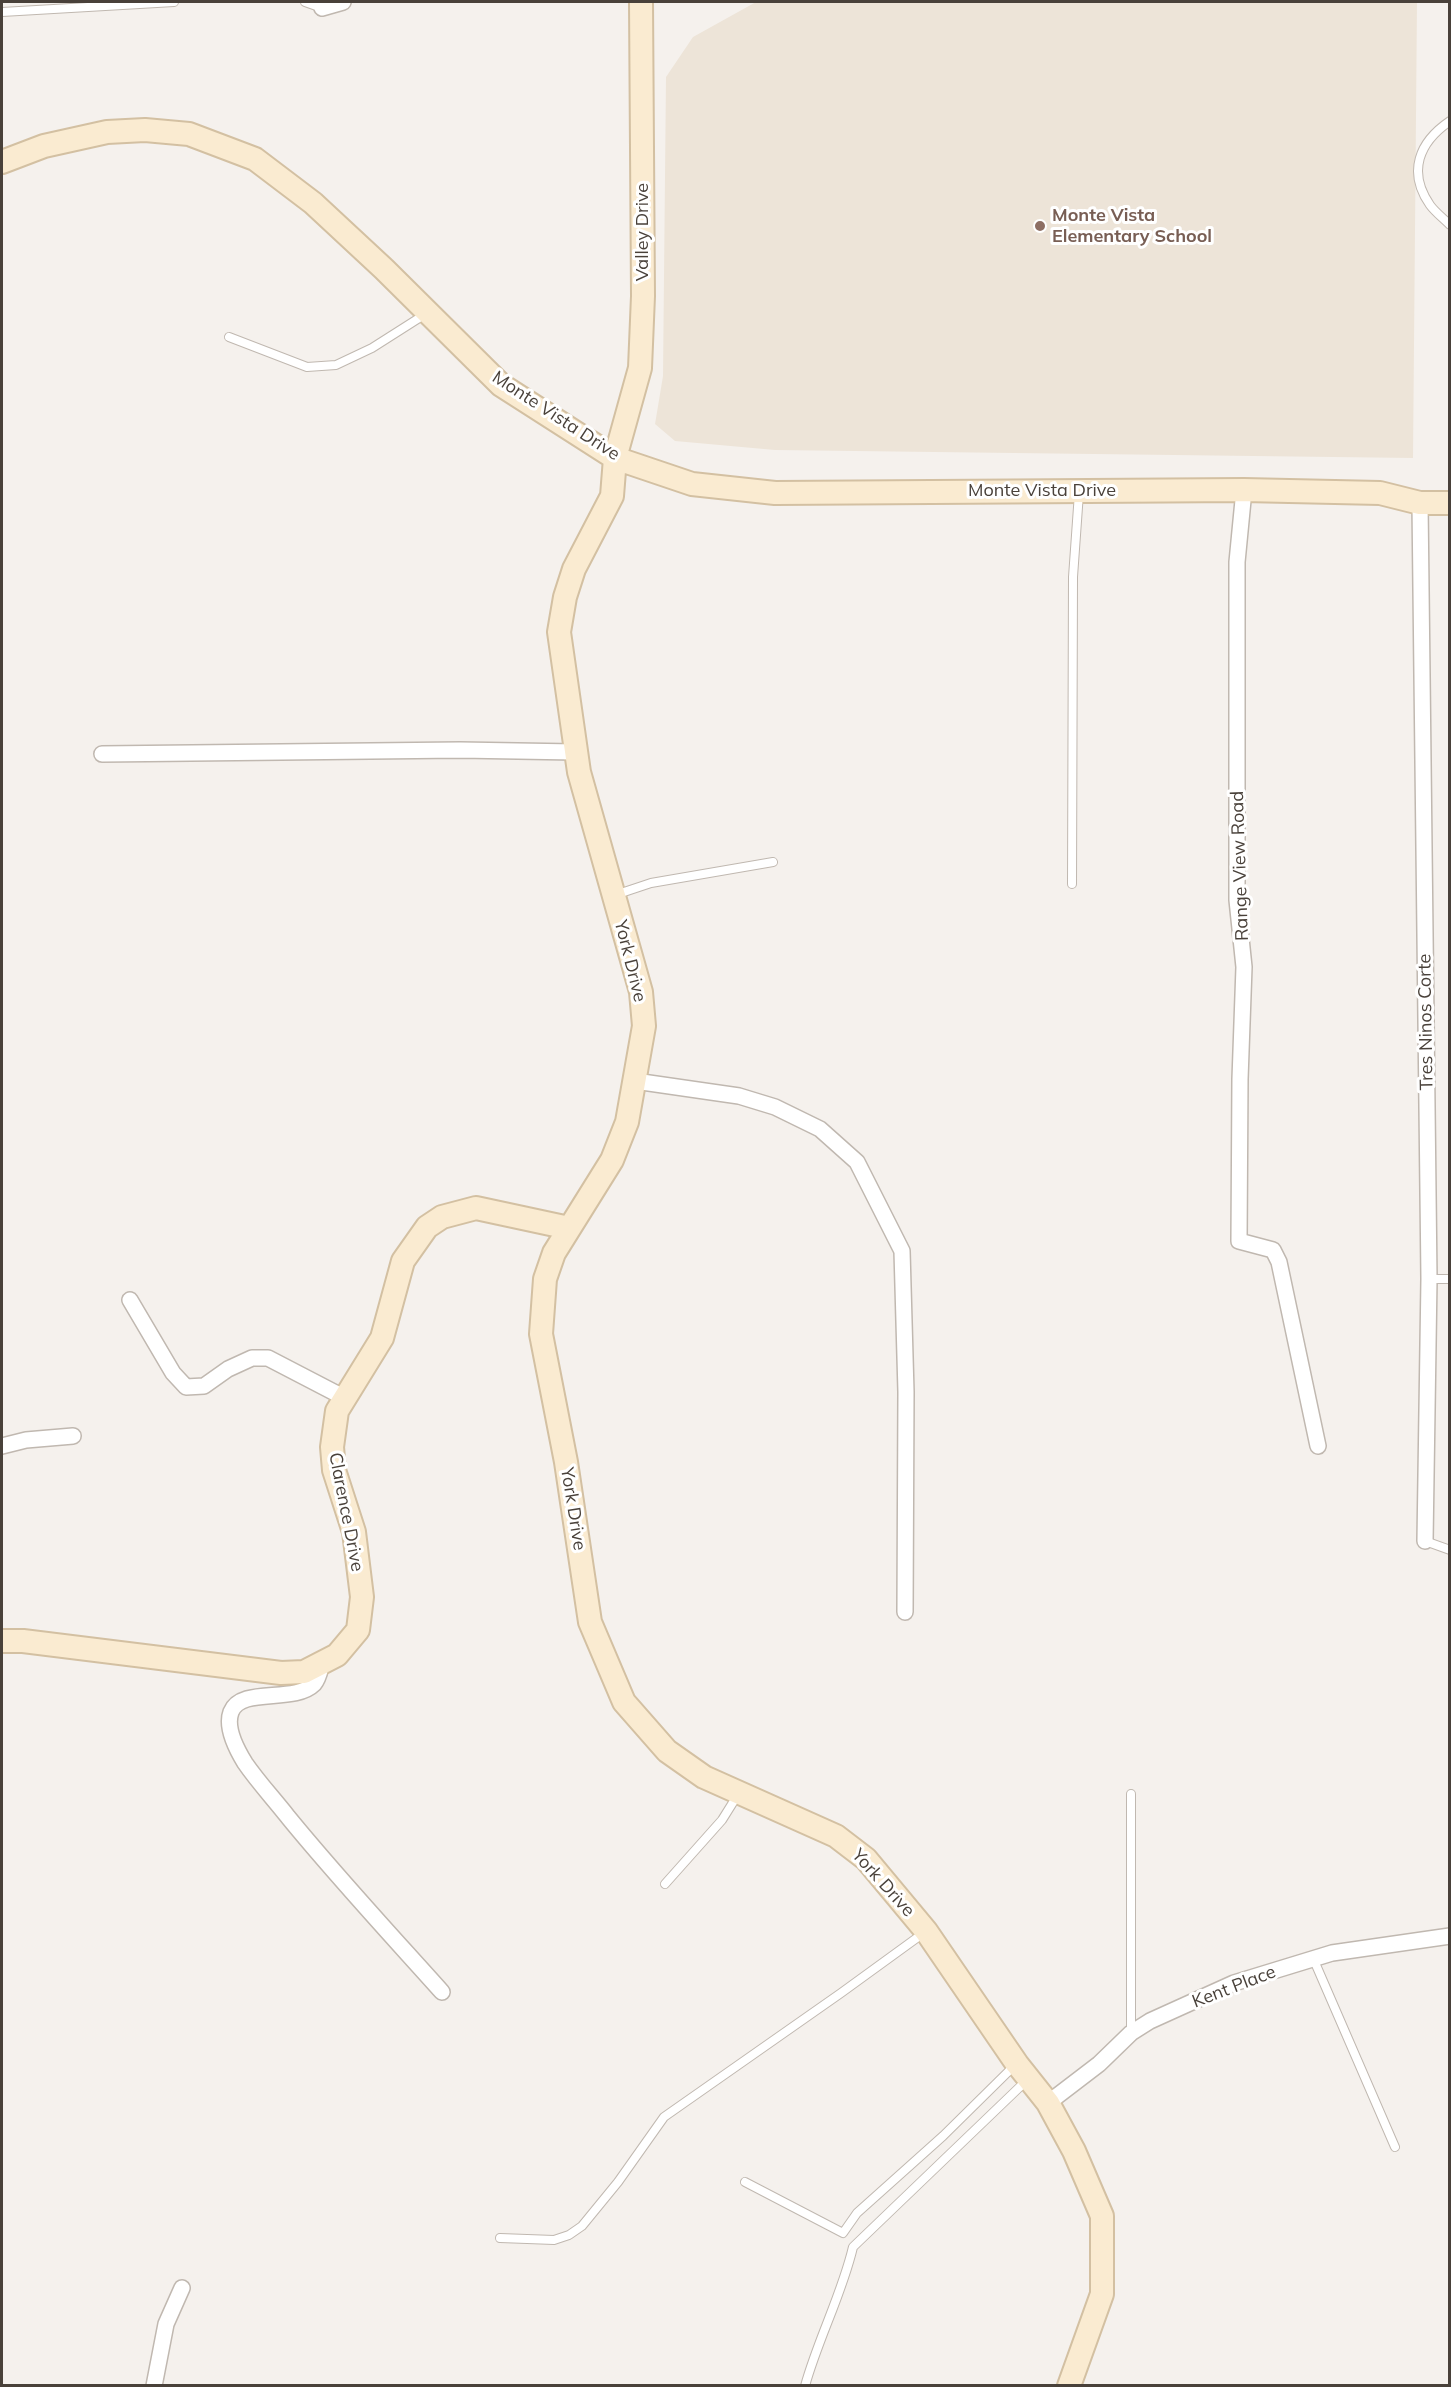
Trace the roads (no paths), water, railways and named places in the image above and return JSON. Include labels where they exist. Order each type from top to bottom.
[{"type":"street","points":[[323,5],[343,2]]},
{"type":"street","name":"Valley Drive","points":[[615,458],[640,368],[643,296],[641,2]]},
{"type":"street","name":"Monte Vista Drive","points":[[2,162],[44,146],[107,132],[145,130],[189,134],[255,159],[313,203],[501,385],[615,458],[692,484],[775,493],[1244,490],[1380,493],[1420,503],[1449,503]]},
{"type":"street","name":"York Drive","points":[[615,458],[612,496],[574,569],[565,597],[558,632],[575,752],[641,992],[644,1026],[627,1122],[612,1160],[554,1253],[545,1279],[541,1334],[566,1462],[590,1622],[624,1702],[667,1750],[704,1777],[836,1836],[866,1859],[926,1931],[1022,2071],[1048,2103],[1074,2151],[1102,2216],[1102,2294],[1069,2385]]},
{"type":"street","name":"Range View Road","points":[[1244,490],[1237,562],[1237,900],[1244,967],[1240,1078],[1239,1241],[1274,1250],[1279,1262],[1318,1446]]},
{"type":"street","name":"Tres Ninos Corte","points":[[1420,503],[1429,1279],[1425,1541]]},
{"type":"street","points":[[102,754],[460,750],[575,752]]},
{"type":"street","points":[[635,1081],[739,1096],[775,1107],[820,1130],[857,1162],[902,1251],[906,1392],[905,1612]]},
{"type":"street","name":"Clarence Drive","points":[[2,1641],[23,1641],[281,1673],[304,1672],[337,1655],[358,1630],[362,1597],[354,1532],[334,1470],[332,1446],[337,1411],[382,1338],[403,1261],[427,1227],[442,1217],[477,1208],[569,1228]]},
{"type":"street","points":[[130,1300],[173,1373],[186,1387],[204,1386],[252,1358],[268,1358],[345,1398]]},
{"type":"street","points":[[2,1446],[26,1440],[73,1436]]},
{"type":"street","points":[[322,1663],[313,1685],[298,1693],[240,1701],[232,1710],[228,1722],[231,1735],[245,1763],[319,1854],[442,1992]]},
{"type":"street","name":"Kent Place","points":[[1048,2103],[1099,2064],[1131,2033],[1150,2021],[1234,1983],[1332,1953],[1449,1936]]},
{"type":"street","points":[[154,2385],[166,2324],[182,2288]]},
{"type":"lane","points":[[2,12],[174,2]]},
{"type":"lane","points":[[305,2],[323,5]]},
{"type":"lane","points":[[1449,121],[1432,133],[1421,152],[1418,166],[1419,186],[1430,206],[1449,225]]},
{"type":"lane","points":[[229,337],[307,367],[336,365],[372,348],[428,312]]},
{"type":"lane","points":[[1072,884],[1072,577],[1077,491]]},
{"type":"lane","points":[[613,896],[651,883],[773,862]]},
{"type":"lane","points":[[1429,1279],[1449,1279]]},
{"type":"lane","points":[[1425,1541],[1449,1550]]},
{"type":"lane","points":[[665,1884],[722,1820],[740,1792]]},
{"type":"lane","points":[[1131,1794],[1131,2033]]},
{"type":"lane","points":[[500,2238],[554,2240],[570,2235],[582,2226],[618,2182],[664,2116],[926,1931]]},
{"type":"lane","points":[[1313,1958],[1395,2147]]},
{"type":"lane","points":[[745,2182],[843,2233],[857,2213],[943,2136],[1022,2071]]},
{"type":"lane","points":[[805,2385],[816,2348],[848,2268],[853,2247],[1022,2071]]},
{"type":"place","name":"Monte Vista Elementary School","points":[[1040,226]]}]
